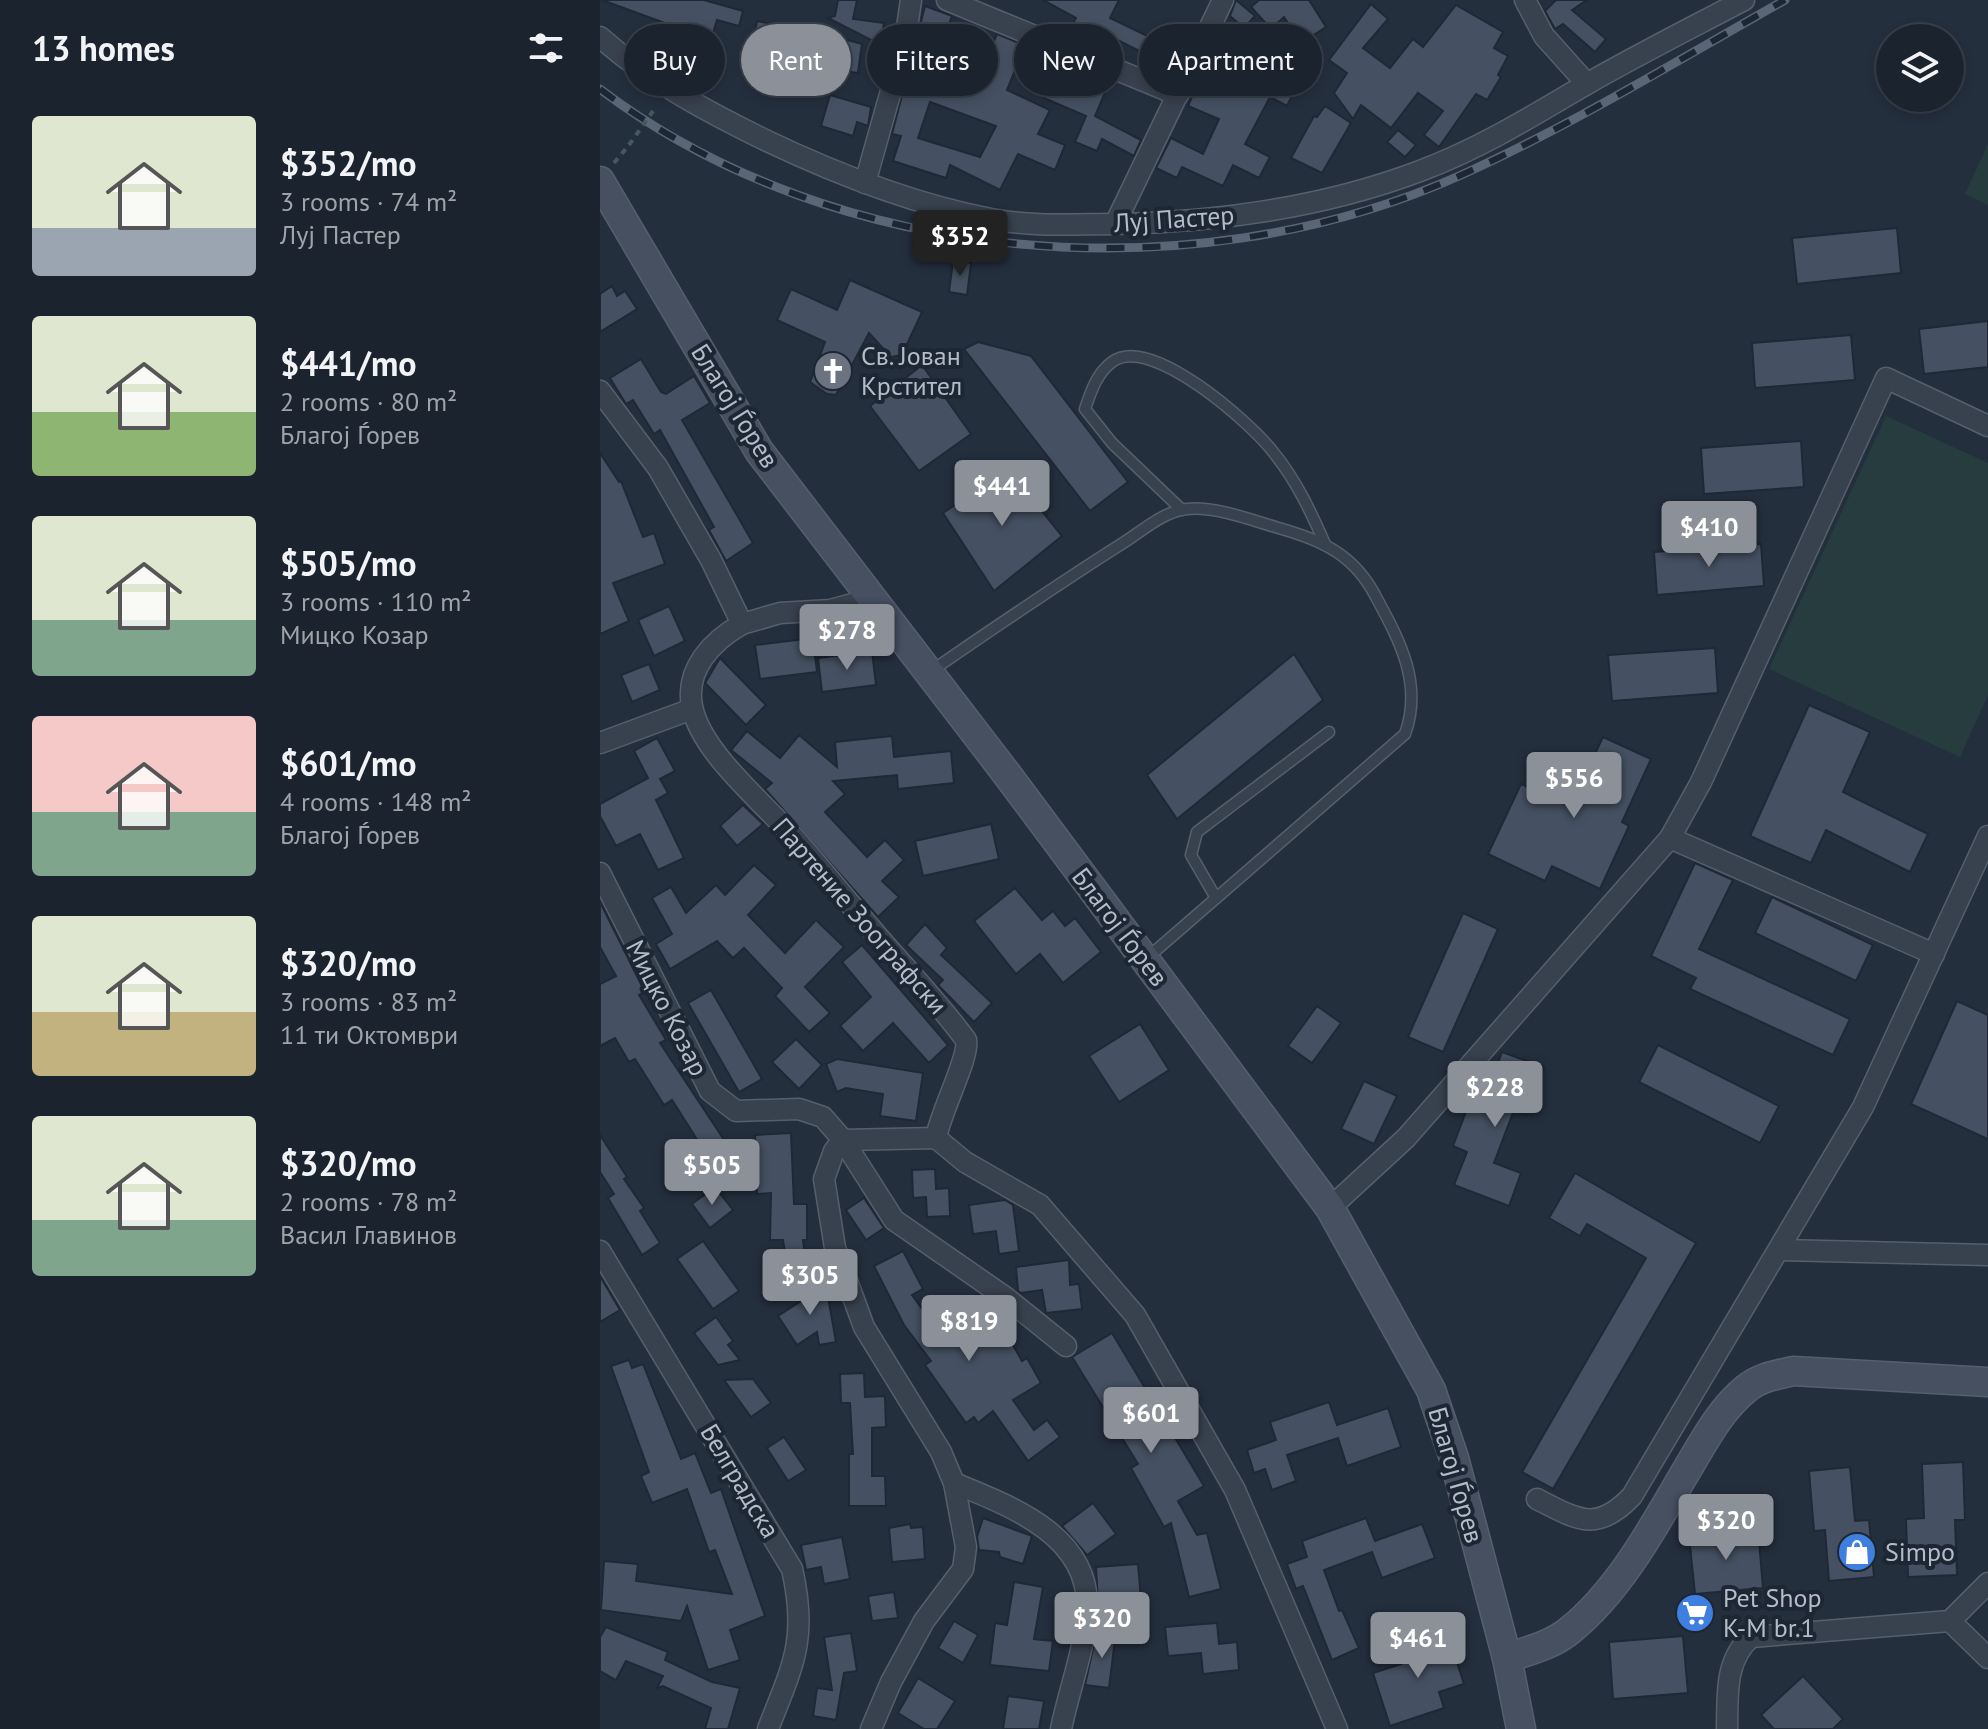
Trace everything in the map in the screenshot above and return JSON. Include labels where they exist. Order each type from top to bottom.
[{"type":"main road","name":"Благој Ѓорев","points":[[600,181],[759,451],[929,672],[1330,1208],[1407,1341],[1431,1390],[1454,1458],[1507,1658],[1521,1729]]},
{"type":"main road","points":[[1507,1658],[1543,1646],[1569,1631],[1614,1583],[1711,1431],[1748,1387],[1793,1371],[1988,1382]]},
{"type":"street","points":[[865,183],[905,41],[911,0]]},
{"type":"street","points":[[947,0],[1139,79]]},
{"type":"street","points":[[1212,24],[1223,0]]},
{"type":"street","points":[[1525,0],[1544,36],[1587,84]]},
{"type":"street","name":"Луј Пастер","points":[[600,37],[668,88],[726,121],[865,183],[932,206],[995,220],[1059,226],[1171,224],[1350,196],[1458,156],[1744,0]]},
{"type":"street","points":[[1115,224],[1178,96]]},
{"type":"street","points":[[1330,1208],[1406,1138],[1670,838],[1701,782],[1886,378],[1988,426]]},
{"type":"street","points":[[600,391],[658,468],[711,560],[742,624]]},
{"type":"street","points":[[600,743],[692,709],[690,686],[695,670],[721,636],[742,624],[780,613],[830,610],[871,599]]},
{"type":"street","name":"Партение Зоографски","points":[[692,709],[702,733],[734,772],[966,1040],[967,1056],[947,1096],[936,1138]]},
{"type":"street","points":[[1537,1499],[1564,1512],[1593,1520],[1613,1516],[1639,1485],[1863,1107],[1988,836]]},
{"type":"street","points":[[1670,838],[1934,954]]},
{"type":"street","name":"Мицко Козар","points":[[600,873],[710,1091],[736,1111],[809,1110],[823,1117],[843,1140],[894,1220],[1005,1297],[1066,1346]]},
{"type":"street","points":[[871,1729],[891,1682],[924,1621],[966,1561],[954,1483],[941,1452],[864,1327],[846,1285],[835,1248],[824,1179],[834,1151],[843,1140],[936,1138],[965,1162],[1040,1205],[1135,1315],[1235,1490],[1337,1729]]},
{"type":"street","points":[[1781,1250],[1988,1255]]},
{"type":"street","name":"Белградска","points":[[600,1251],[792,1569],[801,1619],[799,1647],[768,1729]]},
{"type":"street","points":[[954,1483],[1009,1505],[1036,1522],[1074,1558],[1084,1578],[1087,1609],[1061,1729]]},
{"type":"street","points":[[1727,1729],[1728,1680],[1736,1654],[1751,1637],[1950,1621],[1988,1583]]},
{"type":"street","points":[[1950,1621],[1988,1658]]},
{"type":"lane","points":[[1182,510],[1112,443],[1085,409],[1095,381],[1114,360],[1134,355],[1159,360],[1226,408],[1273,451],[1308,506],[1325,544]]},
{"type":"lane","points":[[929,672],[1117,546],[1182,510],[1237,517],[1325,544],[1340,550],[1368,581],[1395,633],[1414,695],[1413,711],[1405,734],[1145,960]]},
{"type":"lane","points":[[1216,898],[1191,855],[1197,832],[1329,732]]},
{"type":"path","points":[[620,158],[653,111]]},
{"type":"green space","points":[[1988,144],[1988,205],[1965,194]]},
{"type":"green space","points":[[1886,416],[1988,463],[1988,695],[1960,757],[1769,669]]},
{"type":"building","points":[[602,0],[704,0],[743,11],[739,26],[717,20],[716,24],[667,24]]},
{"type":"building","points":[[838,0],[857,0],[853,19],[884,23],[867,24],[867,38],[851,30],[851,24],[840,24],[828,18],[835,16]]},
{"type":"building","points":[[1043,0],[1119,0],[1110,18],[1123,24],[1073,24],[1076,18]]},
{"type":"building","points":[[1236,0],[1255,16],[1248,24],[1239,24],[1230,16]]},
{"type":"building","points":[[1259,0],[1309,0],[1326,27],[1322,30],[1322,24],[1289,24],[1284,17],[1276,24],[1266,24],[1251,7]]},
{"type":"building","points":[[1556,0],[1587,0],[1572,10],[1606,39],[1595,52],[1563,24],[1555,29],[1545,11]]},
{"type":"building","points":[[1371,4],[1388,19],[1363,48],[1390,68],[1413,39],[1423,47],[1456,5],[1503,32],[1494,48],[1508,56],[1498,75],[1501,77],[1487,100],[1476,94],[1439,147],[1424,135],[1443,111],[1418,93],[1391,128],[1361,105],[1353,119],[1334,93],[1347,73],[1329,60]]},
{"type":"building","points":[[925,6],[952,16],[949,24],[920,24]]},
{"type":"building","points":[[1123,24],[1139,32],[1139,51],[1123,43]]},
{"type":"building","points":[[998,34],[1014,41],[1014,73],[1007,90],[1014,96],[1050,110],[1038,134],[1065,145],[1055,170],[1018,154],[1000,190],[950,165],[946,178],[893,161],[901,136],[892,134],[902,96],[998,96]],"holes":[[[930,102],[996,126],[980,157],[918,138]]]},
{"type":"building","points":[[851,41],[862,44],[858,73],[851,72]]},
{"type":"building","points":[[830,96],[871,107],[868,126],[857,122],[853,136],[821,126]]},
{"type":"building","points":[[1104,96],[1095,116],[1141,140],[1134,156],[1102,139],[1097,151],[1075,142],[1086,116],[1044,98]]},
{"type":"building","points":[[1192,96],[1292,96],[1287,106],[1270,97],[1245,144],[1270,157],[1259,178],[1233,165],[1223,186],[1182,167],[1177,178],[1156,168],[1171,138],[1203,154],[1219,119],[1188,106]]},
{"type":"building","points":[[1325,106],[1351,123],[1322,173],[1291,158],[1314,116],[1317,117]]},
{"type":"building","points":[[1398,130],[1416,145],[1405,157],[1387,142]]},
{"type":"building","points":[[1897,228],[1901,273],[1797,284],[1792,238]]},
{"type":"building","points":[[953,261],[971,263],[967,295],[949,292]]},
{"type":"building","points":[[850,280],[922,312],[902,355],[891,357],[869,333],[836,395],[827,394],[810,382],[825,342],[777,320],[791,289],[837,310]]},
{"type":"building","points":[[612,286],[617,296],[625,291],[637,309],[600,332],[600,294]]},
{"type":"building","points":[[1988,321],[1988,367],[1924,374],[1919,329]]},
{"type":"building","points":[[1851,335],[1855,380],[1755,388],[1752,343]]},
{"type":"building","points":[[978,342],[1031,356],[1128,482],[1090,511],[964,349]]},
{"type":"building","points":[[641,359],[661,392],[666,394],[694,376],[710,403],[682,420],[753,543],[726,561],[709,530],[714,527],[660,430],[654,434],[633,400],[626,404],[610,378]]},
{"type":"building","points":[[922,365],[971,434],[919,471],[870,406]]},
{"type":"building","points":[[1801,441],[1804,487],[1704,494],[1701,448]]},
{"type":"building","points":[[600,453],[621,481],[643,537],[654,533],[665,564],[613,583],[629,621],[600,634]]},
{"type":"building","points":[[1008,469],[1062,536],[994,591],[943,513]]},
{"type":"building","points":[[1761,544],[1764,586],[1657,595],[1654,552]]},
{"type":"building","points":[[669,606],[685,641],[654,656],[638,620]]},
{"type":"building","points":[[813,638],[817,672],[760,679],[755,645]]},
{"type":"building","points":[[1715,648],[1718,693],[1612,701],[1608,655]]},
{"type":"building","points":[[872,651],[876,685],[822,692],[818,658]]},
{"type":"building","points":[[1294,654],[1323,700],[1177,819],[1147,775]]},
{"type":"building","points":[[720,658],[766,705],[746,725],[705,683]]},
{"type":"building","points":[[649,664],[660,690],[632,702],[621,675]]},
{"type":"building","points":[[1809,705],[1870,732],[1843,792],[1928,834],[1910,872],[1826,830],[1811,863],[1750,836]]},
{"type":"building","points":[[747,731],[780,758],[799,735],[837,767],[835,742],[892,736],[894,757],[951,751],[954,783],[898,789],[897,775],[833,781],[845,794],[825,812],[867,857],[885,840],[904,860],[882,881],[899,897],[878,917],[765,789],[772,783],[731,750]]},
{"type":"building","points":[[1603,737],[1651,759],[1622,822],[1629,826],[1600,889],[1552,866],[1545,881],[1488,854],[1521,784],[1570,806]]},
{"type":"building","points":[[657,738],[675,771],[660,779],[668,793],[656,800],[684,858],[658,870],[640,834],[616,846],[600,816],[600,804],[648,778],[634,751]]},
{"type":"building","points":[[743,805],[763,824],[737,846],[720,826]]},
{"type":"building","points":[[991,824],[999,859],[923,876],[915,841]]},
{"type":"building","points":[[1695,863],[1733,880],[1699,949],[1850,1019],[1833,1055],[1690,989],[1696,978],[1651,956]]},
{"type":"building","points":[[754,865],[776,885],[748,915],[785,953],[816,920],[844,947],[805,987],[830,1013],[809,1032],[775,996],[782,988],[744,948],[733,958],[717,941],[670,969],[656,944],[672,934],[652,898],[671,887],[686,913],[716,885],[725,895]]},
{"type":"building","points":[[1015,888],[1042,920],[1053,911],[1065,926],[1075,918],[1101,952],[1063,983],[1040,954],[1016,974],[974,921]]},
{"type":"building","points":[[1772,897],[1873,945],[1856,981],[1755,933]]},
{"type":"building","points":[[600,902],[645,992],[639,995],[666,1040],[660,1043],[740,1164],[720,1176],[672,1100],[664,1105],[635,1059],[629,1062],[615,1038],[600,1046],[600,984],[616,976],[600,947]]},
{"type":"building","points":[[1463,913],[1498,929],[1443,1052],[1408,1037]]},
{"type":"building","points":[[925,924],[947,948],[941,955],[992,1003],[974,1022],[938,985],[943,980],[906,945]]},
{"type":"building","points":[[862,945],[948,1045],[929,1063],[893,1023],[863,1051],[840,1026],[871,997],[842,962]]},
{"type":"building","points":[[711,990],[762,1079],[739,1092],[688,1003]]},
{"type":"building","points":[[1957,1001],[1988,1015],[1988,1139],[1911,1104]]},
{"type":"building","points":[[1317,1006],[1341,1023],[1312,1063],[1288,1046]]},
{"type":"building","points":[[1140,1024],[1169,1070],[1119,1102],[1089,1056]]},
{"type":"building","points":[[796,1039],[822,1065],[799,1089],[772,1062]]},
{"type":"building","points":[[1658,1045],[1779,1106],[1760,1143],[1639,1082]]},
{"type":"building","points":[[1502,1052],[1544,1067],[1526,1115],[1514,1110],[1494,1163],[1521,1173],[1509,1206],[1454,1185],[1467,1152],[1453,1146],[1473,1093],[1485,1097]]},
{"type":"building","points":[[837,1059],[923,1073],[916,1121],[880,1116],[883,1094],[846,1088],[837,1092],[826,1064]]},
{"type":"building","points":[[1364,1081],[1397,1096],[1374,1144],[1341,1129]]},
{"type":"building","points":[[791,1133],[794,1204],[807,1204],[807,1240],[803,1240],[806,1261],[787,1264],[783,1240],[770,1240],[771,1193],[757,1194],[755,1135]]},
{"type":"building","points":[[600,1135],[627,1177],[624,1179],[644,1208],[640,1211],[660,1243],[642,1255],[608,1198],[614,1194],[600,1172]]},
{"type":"building","points":[[935,1169],[936,1189],[949,1188],[950,1216],[927,1217],[926,1197],[913,1198],[912,1170]]},
{"type":"building","points":[[1575,1173],[1696,1243],[1553,1489],[1522,1472],[1646,1258],[1587,1224],[1580,1236],[1549,1218]]},
{"type":"building","points":[[715,1187],[733,1210],[710,1228],[692,1204]]},
{"type":"building","points":[[864,1198],[884,1228],[866,1240],[846,1210]]},
{"type":"building","points":[[1005,1200],[1013,1205],[1019,1251],[999,1254],[996,1231],[973,1234],[969,1205]]},
{"type":"building","points":[[703,1241],[739,1291],[713,1309],[677,1259]]},
{"type":"building","points":[[903,1251],[923,1289],[912,1295],[940,1333],[950,1325],[958,1336],[988,1318],[1003,1344],[1010,1340],[1022,1361],[1027,1358],[1041,1383],[1013,1400],[1034,1430],[1047,1420],[1060,1437],[1028,1461],[993,1411],[978,1423],[974,1417],[966,1423],[925,1365],[931,1361],[904,1325],[874,1266]]},
{"type":"building","points":[[1069,1260],[1070,1285],[1079,1284],[1082,1309],[1046,1313],[1042,1290],[1018,1291],[1016,1267]]},
{"type":"building","points":[[797,1268],[814,1297],[827,1291],[836,1342],[819,1345],[817,1332],[797,1345],[778,1316],[801,1301]]},
{"type":"building","points":[[600,1276],[620,1310],[600,1322]]},
{"type":"building","points":[[716,1317],[733,1341],[728,1345],[740,1360],[718,1365],[694,1333]]},
{"type":"building","points":[[1112,1333],[1204,1486],[1178,1501],[1197,1535],[1207,1533],[1221,1589],[1189,1597],[1171,1523],[1164,1527],[1131,1468],[1138,1464],[1072,1357]]},
{"type":"building","points":[[629,1360],[632,1368],[643,1364],[681,1459],[695,1453],[711,1493],[721,1489],[765,1616],[730,1630],[740,1660],[708,1670],[687,1606],[681,1621],[601,1610],[604,1561],[638,1564],[636,1581],[732,1594],[715,1550],[709,1552],[687,1489],[652,1503],[641,1476],[649,1472],[611,1366]]},
{"type":"building","points":[[864,1373],[865,1397],[885,1396],[886,1427],[872,1428],[872,1476],[885,1476],[886,1506],[849,1506],[849,1454],[853,1454],[850,1403],[841,1403],[840,1374]]},
{"type":"building","points":[[753,1379],[771,1403],[751,1417],[724,1380]]},
{"type":"building","points":[[1329,1402],[1337,1425],[1388,1408],[1401,1447],[1347,1466],[1338,1438],[1287,1455],[1296,1481],[1272,1490],[1265,1469],[1254,1473],[1247,1450],[1276,1440],[1270,1422]]},
{"type":"building","points":[[784,1437],[806,1470],[788,1481],[767,1448]]},
{"type":"building","points":[[1963,1462],[1965,1520],[1955,1520],[1957,1575],[1908,1577],[1906,1519],[1924,1518],[1922,1464]]},
{"type":"building","points":[[1850,1467],[1855,1521],[1869,1520],[1874,1577],[1829,1581],[1825,1530],[1814,1531],[1809,1471]]},
{"type":"building","points":[[1093,1503],[1116,1534],[1087,1555],[1062,1526]]},
{"type":"building","points":[[983,1518],[1032,1536],[1023,1564],[1000,1557],[999,1552],[979,1550],[977,1537]]},
{"type":"building","points":[[1366,1518],[1375,1541],[1422,1524],[1435,1558],[1382,1578],[1372,1552],[1324,1570],[1339,1611],[1342,1610],[1359,1648],[1332,1660],[1303,1586],[1296,1589],[1287,1564],[1307,1557],[1302,1541]]},
{"type":"building","points":[[910,1524],[911,1528],[923,1527],[925,1559],[892,1562],[889,1528]]},
{"type":"building","points":[[1758,1529],[1763,1588],[1695,1594],[1689,1536]]},
{"type":"building","points":[[842,1537],[850,1579],[824,1584],[821,1567],[806,1570],[801,1545]]},
{"type":"building","points":[[1138,1564],[1141,1600],[1119,1601],[1118,1615],[1099,1620],[1096,1567]]},
{"type":"building","points":[[1014,1582],[1043,1587],[1034,1639],[1053,1641],[1049,1671],[990,1665],[995,1623],[1007,1625]]},
{"type":"building","points":[[894,1592],[898,1618],[872,1621],[868,1596]]},
{"type":"building","points":[[954,1621],[978,1635],[963,1663],[938,1648]]},
{"type":"building","points":[[1217,1623],[1219,1644],[1237,1642],[1239,1670],[1203,1674],[1201,1653],[1168,1656],[1165,1627]]},
{"type":"building","points":[[1098,1626],[1102,1632],[1116,1631],[1109,1688],[1085,1685]]},
{"type":"building","points":[[606,1627],[668,1652],[665,1660],[712,1682],[740,1688],[728,1729],[705,1729],[711,1708],[663,1686],[657,1688],[663,1676],[626,1661],[616,1680],[600,1671],[600,1637]]},
{"type":"building","points":[[851,1633],[857,1671],[844,1673],[836,1720],[813,1716],[817,1688],[832,1690],[824,1637]]},
{"type":"building","points":[[1448,1635],[1464,1684],[1439,1692],[1444,1708],[1390,1726],[1373,1673],[1401,1664],[1397,1651]]},
{"type":"building","points":[[1683,1636],[1688,1693],[1613,1699],[1609,1642]]},
{"type":"building","points":[[1803,1676],[1843,1719],[1833,1729],[1774,1729],[1761,1715]]},
{"type":"building","points":[[918,1678],[955,1701],[937,1729],[924,1729],[898,1713]]},
{"type":"building","points":[[1008,1696],[1044,1701],[1039,1729],[1003,1729]]},
{"type":"railway","points":[[600,89],[694,149],[796,194],[905,226],[1018,244],[1132,248],[1245,238],[1355,214],[1459,176],[1583,114],[1785,0]]},
{"type":"place","name":"Св. Јован Крстител","points":[[833,371]]},
{"type":"place","name":"Simpo","points":[[1857,1552]]},
{"type":"place","name":"Pet Shop K-M br.1","points":[[1695,1613]]}]
